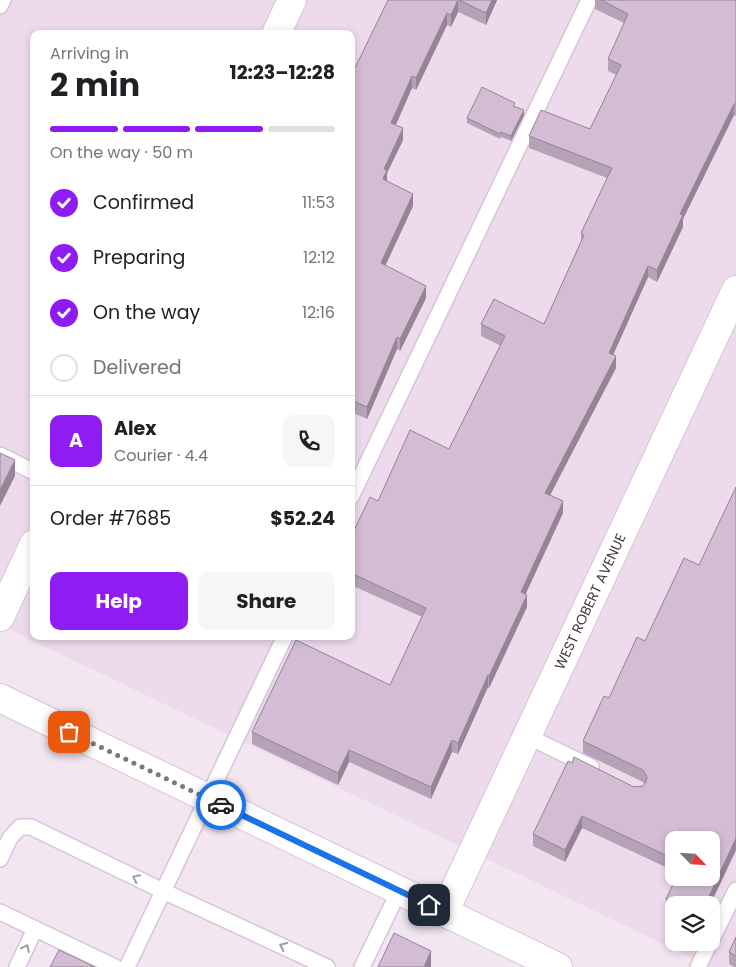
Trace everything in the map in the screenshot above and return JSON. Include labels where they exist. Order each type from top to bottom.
[{"type":"street","points":[[278,30],[292,0]]},
{"type":"street","name":"WEST ROBERT AVENUE","points":[[444,913],[736,290]]},
{"type":"street","points":[[0,617],[30,553]]},
{"type":"street","points":[[0,698],[558,967]]},
{"type":"lane","points":[[0,6],[3,0]]},
{"type":"lane","points":[[355,489],[589,0]]},
{"type":"lane","points":[[0,455],[30,470]]},
{"type":"lane","points":[[127,967],[283,640]]},
{"type":"lane","points":[[527,736],[604,773]]},
{"type":"lane","points":[[0,859],[10,838],[20,827],[31,826],[163,891],[328,967]]},
{"type":"lane","points":[[362,967],[399,890]]},
{"type":"lane","points":[[720,923],[736,890]]},
{"type":"lane","points":[[0,912],[115,967]]},
{"type":"lane","points":[[17,967],[35,929]]},
{"type":"lane","points":[[698,967],[706,951]]},
{"type":"shaded area","points":[[0,0],[736,0],[736,967],[711,967],[678,951],[720,951],[720,896],[665,896],[665,945],[31,640],[355,640],[355,30],[30,30],[30,639],[0,625]]},
{"type":"building","points":[[388,0],[458,0],[451,15],[447,13],[416,78],[412,76],[391,123],[403,128],[384,169],[387,170],[383,179],[413,194],[381,263],[426,286],[400,339],[397,337],[367,407],[355,402],[355,68]]},
{"type":"building","points":[[459,0],[492,0],[486,13]]},
{"type":"building","points":[[601,0],[736,0],[736,104],[734,104],[680,214],[683,215],[657,270],[648,266],[609,353],[616,356],[545,493],[563,501],[521,592],[527,595],[488,675],[458,743],[452,740],[431,787],[349,750],[338,773],[252,732],[296,640],[390,685],[426,608],[355,575],[355,529],[370,497],[378,501],[410,430],[449,449],[505,336],[481,324],[494,299],[544,324],[584,235],[581,233],[612,168],[529,136],[541,110],[590,129],[621,65],[608,59],[628,14]]},
{"type":"building","points":[[482,87],[515,103],[513,106],[524,110],[511,136],[501,132],[500,134],[467,118]]},
{"type":"building","points":[[0,453],[15,460],[0,490]]},
{"type":"building","points":[[736,487],[736,838],[720,873],[720,831],[665,831],[665,855],[582,816],[565,850],[533,834],[568,761],[572,763],[574,757],[634,787],[643,786],[646,782],[647,777],[643,770],[583,741],[604,696],[609,698],[637,637],[645,641],[684,558],[699,565]]},
{"type":"building","points":[[672,886],[714,886],[709,896],[667,896]]},
{"type":"building","points":[[394,933],[431,951],[424,967],[378,967]]},
{"type":"building","points":[[736,937],[736,956],[729,952]]},
{"type":"building","points":[[59,950],[95,967],[50,967]]},
{"type":"way so far","points":[[69,732],[221,805]]},
{"type":"route","points":[[221,805],[429,905]]}]
